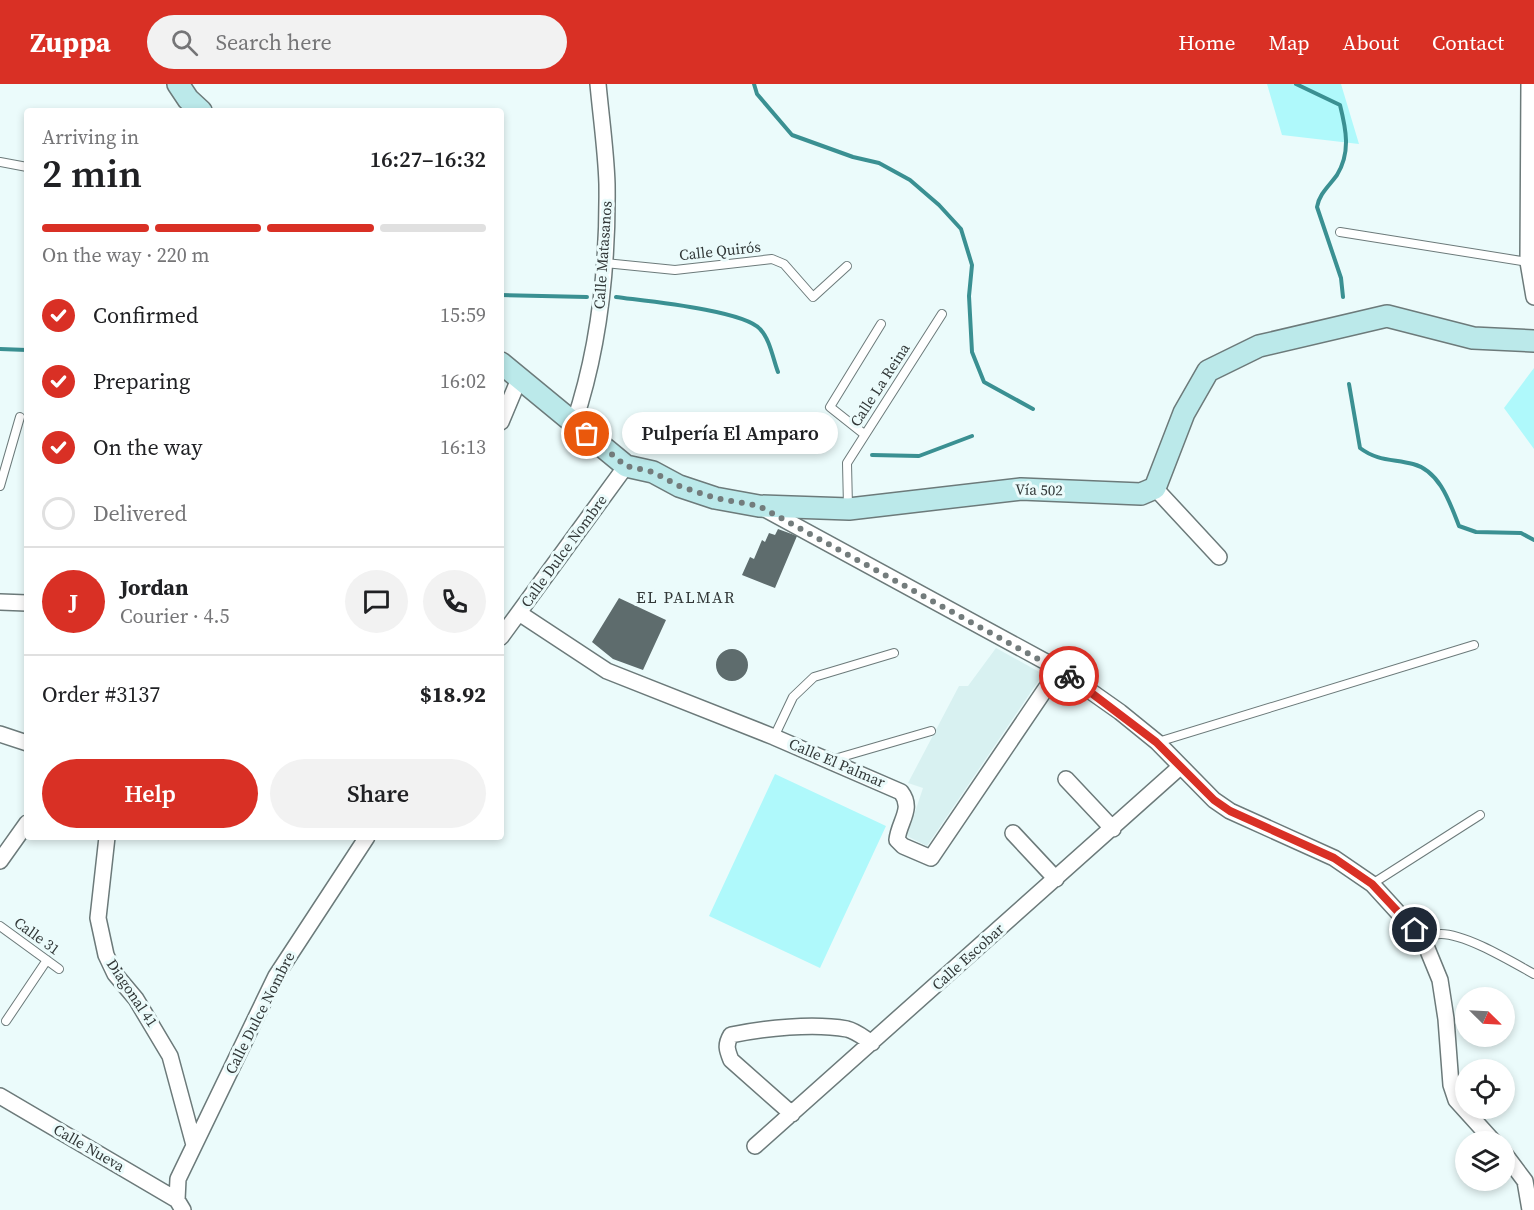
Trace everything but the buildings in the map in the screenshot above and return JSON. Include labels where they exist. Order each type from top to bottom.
[{"type":"street","points":[[178,84],[188,99],[198,108]]},
{"type":"street","name":"Calle Matasanos","points":[[574,423],[595,348],[605,263],[607,183],[598,84]]},
{"type":"street","points":[[1529,84],[1528,262],[1534,297]]},
{"type":"street","points":[[1218,557],[1155,488],[1184,413],[1208,371],[1259,346],[1387,316],[1473,338],[1534,341]]},
{"type":"street","name":"Vía 502","points":[[504,366],[626,466],[653,472],[679,486],[715,498],[759,506],[849,509],[1021,489],[1141,494],[1155,488]]},
{"type":"street","points":[[504,415],[519,379]]},
{"type":"street","name":"Calle Dulce Nombre","points":[[504,633],[626,466]]},
{"type":"street","points":[[759,506],[1059,669],[1120,712],[1156,742],[1214,800],[1230,811],[1334,858],[1372,884],[1424,941],[1440,980],[1446,1019],[1451,1085],[1456,1100],[1484,1131]]},
{"type":"street","points":[[0,602],[24,603]]},
{"type":"street","name":"Calle El Palmar","points":[[519,613],[607,671],[774,737],[902,792],[907,799],[908,810],[898,831],[897,840],[903,846],[931,858],[1059,669]]},
{"type":"street","points":[[0,734],[24,742]]},
{"type":"street","name":"Calle Escobar","points":[[755,1146],[1180,767]]},
{"type":"street","points":[[1066,779],[1113,829]]},
{"type":"street","points":[[0,861],[24,827]]},
{"type":"street","points":[[1013,833],[1056,879]]},
{"type":"street","name":"Diagonal 41","points":[[107,840],[98,918],[106,955],[115,974],[136,999],[157,1030],[170,1056],[194,1145]]},
{"type":"street","name":"Calle Dulce Nombre","points":[[180,1205],[178,1179],[276,976],[365,840]]},
{"type":"street","points":[[792,1114],[731,1060],[727,1043],[731,1035],[749,1031],[820,1027],[850,1029],[872,1042]]},
{"type":"street","name":"Calle Nueva","points":[[0,1096],[180,1205]]},
{"type":"street","points":[[1515,1168],[1525,1181],[1530,1210]]},
{"type":"lane","points":[[0,162],[24,166]]},
{"type":"lane","points":[[1340,232],[1528,262]]},
{"type":"lane","name":"Calle Quirós","points":[[605,263],[675,270],[772,259],[784,264],[813,297],[846,266]]},
{"type":"lane","name":"Calle La Reina","points":[[849,509],[847,463],[942,314]]},
{"type":"lane","points":[[864,434],[830,407],[880,324]]},
{"type":"lane","points":[[0,486],[20,417]]},
{"type":"lane","points":[[1156,742],[1474,645]]},
{"type":"lane","points":[[774,737],[794,697],[814,677],[894,653]]},
{"type":"lane","points":[[831,761],[931,731]]},
{"type":"lane","points":[[1372,884],[1480,815]]},
{"type":"lane","name":"Calle 31","points":[[0,926],[59,969]]},
{"type":"lane","points":[[1424,941],[1435,934],[1450,935],[1497,954],[1534,974]]},
{"type":"lane","points":[[6,1021],[47,960]]},
{"type":"shaded area","points":[[1267,84],[1341,84],[1359,144],[1282,135]]},
{"type":"shaded area","points":[[1534,368],[1534,449],[1504,408]]},
{"type":"shaded area","points":[[996,648],[1043,674],[927,846],[907,836],[923,788],[908,783],[959,686],[968,686]]},
{"type":"shaded area","points":[[775,774],[886,826],[820,968],[709,916]]},
{"type":"waterway","points":[[754,84],[757,94],[792,135],[853,157],[879,163],[910,180],[939,205],[961,229],[972,265],[969,296],[972,352],[984,382],[1033,409]]},
{"type":"waterway","points":[[1296,84],[1340,105],[1342,114],[1346,140],[1344,158],[1337,175],[1322,194],[1317,207],[1341,278],[1343,297]]},
{"type":"waterway","points":[[504,295],[587,297]]},
{"type":"waterway","points":[[616,297],[692,307],[750,322],[760,329],[766,338],[778,372]]},
{"type":"waterway","points":[[0,349],[24,350]]},
{"type":"waterway","points":[[1349,384],[1360,448],[1379,457],[1413,464],[1430,473],[1443,489],[1459,526],[1476,532],[1521,533],[1534,540]]},
{"type":"waterway","points":[[872,455],[919,456],[972,436]]},
{"type":"way so far","points":[[587,434],[626,466],[653,472],[679,486],[715,498],[759,506],[1069,676]]},
{"type":"place","name":"Pulpería El Amparo","points":[[587,434]]},
{"type":"district","name":"EL PALMAR","points":[[686,597]]},
{"type":"route","points":[[1069,676],[1120,712],[1156,742],[1214,800],[1230,811],[1334,858],[1372,884],[1415,930]]}]
